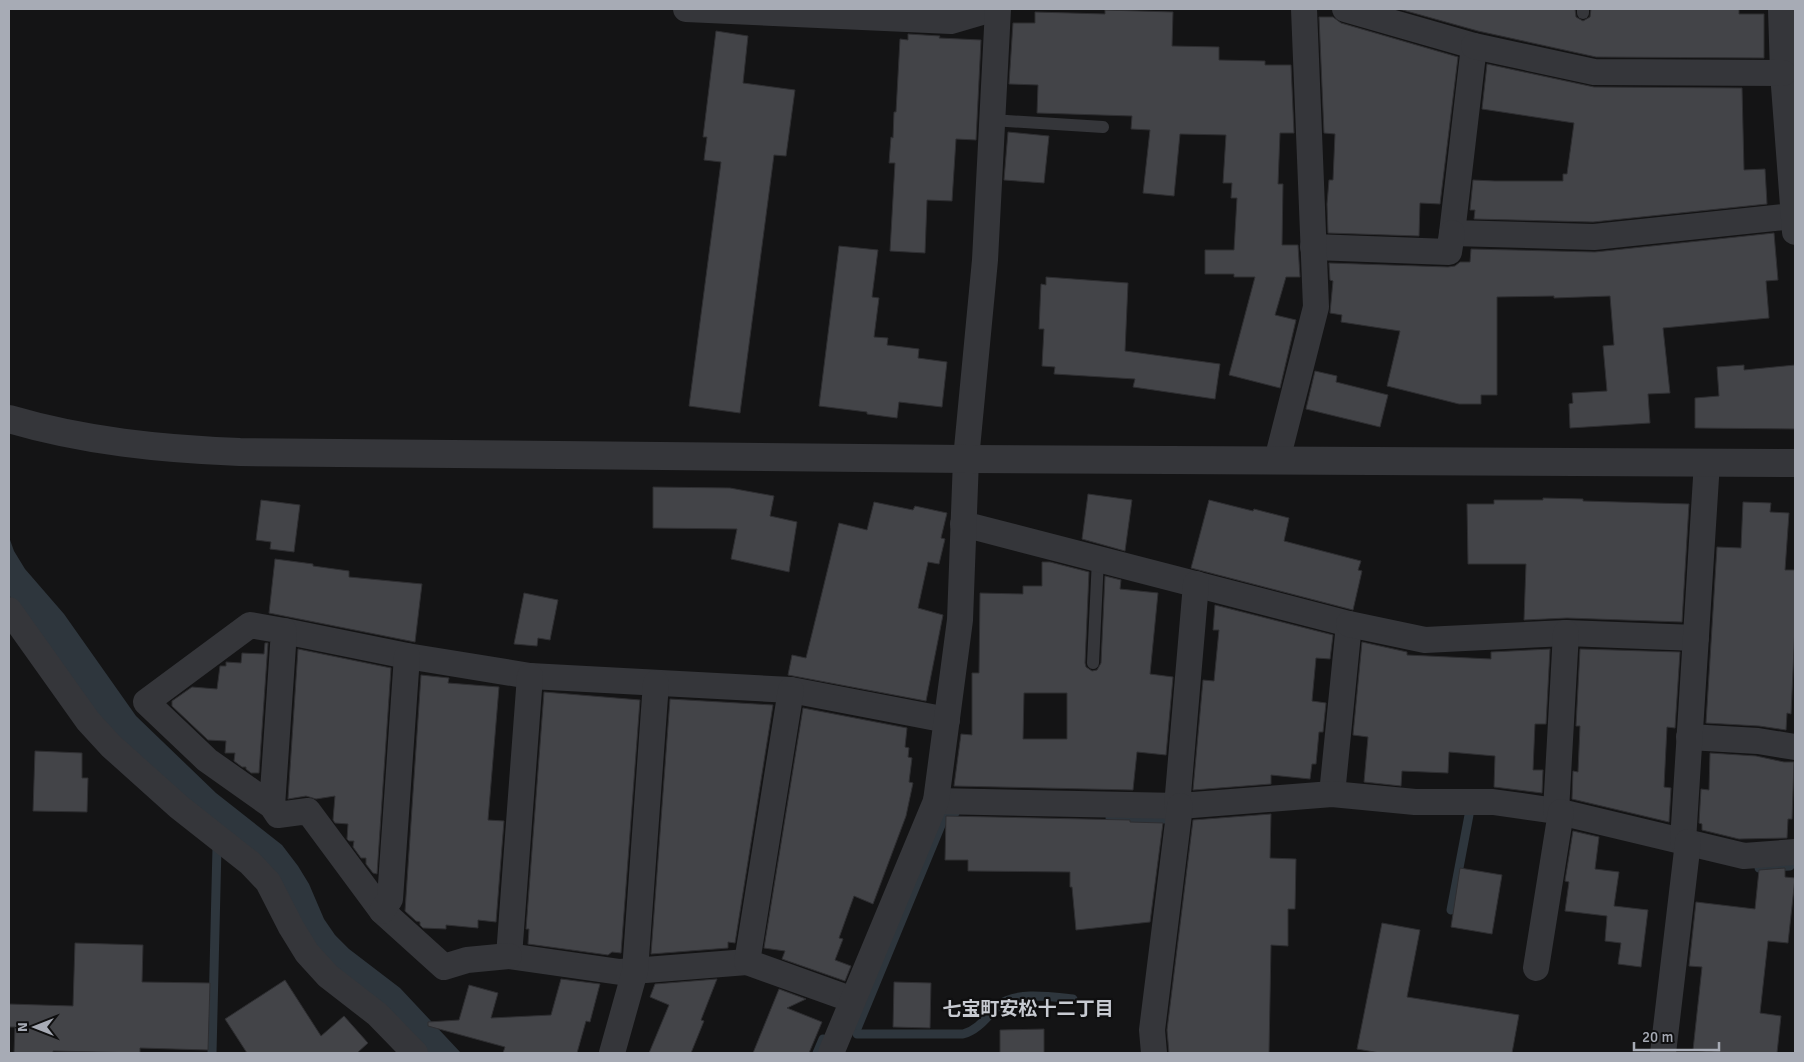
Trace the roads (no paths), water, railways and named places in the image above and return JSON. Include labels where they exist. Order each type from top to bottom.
[{"type":"street","points":[[686,9],[951,15],[992,9]]},
{"type":"street","points":[[831,1053],[936,801],[960,620],[966,459],[985,260],[998,9]]},
{"type":"street","points":[[1277,460],[1316,306],[1304,9]]},
{"type":"street","points":[[1345,9],[1474,46],[1594,72],[1783,73]]},
{"type":"street","points":[[1452,233],[1594,237],[1794,213],[1783,73],[1781,9]]},
{"type":"street","points":[[1313,246],[1449,252],[1474,46]]},
{"type":"street","points":[[9,419],[85,438],[203,450],[966,459],[1795,463]]},
{"type":"street","points":[[1663,1053],[1686,842],[1690,737],[1706,462]]},
{"type":"street","points":[[964,524],[1349,624],[1425,640],[1566,633],[1696,638]]},
{"type":"street","points":[[1154,1053],[1152,1030],[1179,806],[1196,584]]},
{"type":"street","points":[[9,610],[88,721],[103,738],[179,807],[250,863],[268,882],[291,927],[307,953],[328,976],[377,1014],[415,1053]]},
{"type":"street","points":[[1332,794],[1349,624]]},
{"type":"street","points":[[853,1000],[747,962],[620,972],[509,956],[467,960],[444,966],[382,911],[308,811],[278,815],[272,806],[207,760],[146,702],[250,625],[407,656],[530,676],[791,690],[947,720]]},
{"type":"street","points":[[272,806],[284,632]]},
{"type":"street","points":[[1536,968],[1559,812],[1566,633]]},
{"type":"street","points":[[382,911],[390,899],[407,656]]},
{"type":"street","points":[[509,956],[530,676]]},
{"type":"street","points":[[612,1053],[635,971],[656,683]]},
{"type":"street","points":[[747,962],[791,690]]},
{"type":"street","points":[[1690,737],[1758,741],[1795,747]]},
{"type":"street","points":[[936,801],[1179,806],[1332,794],[1415,802],[1493,802],[1559,812],[1744,856],[1795,852]]},
{"type":"lane","points":[[992,120],[1103,126]]},
{"type":"lane","points":[[1093,663],[1098,559]]},
{"type":"waterway","points":[[856,1031],[946,813],[955,813]]},
{"type":"waterway","points":[[1451,910],[1469,815]]},
{"type":"waterway","points":[[1110,818],[1166,819]]},
{"type":"waterway","points":[[212,1053],[217,847]]},
{"type":"waterway","points":[[1759,868],[1790,866]]},
{"type":"waterway","points":[[857,1034],[963,1034],[979,1026],[999,1005],[1014,998],[1034,996],[1073,999]]},
{"type":"waterway","points":[[817,1053],[823,1039]]},
{"type":"district","name":"七宝町安松十二丁目","points":[[1028,1008]]}]
